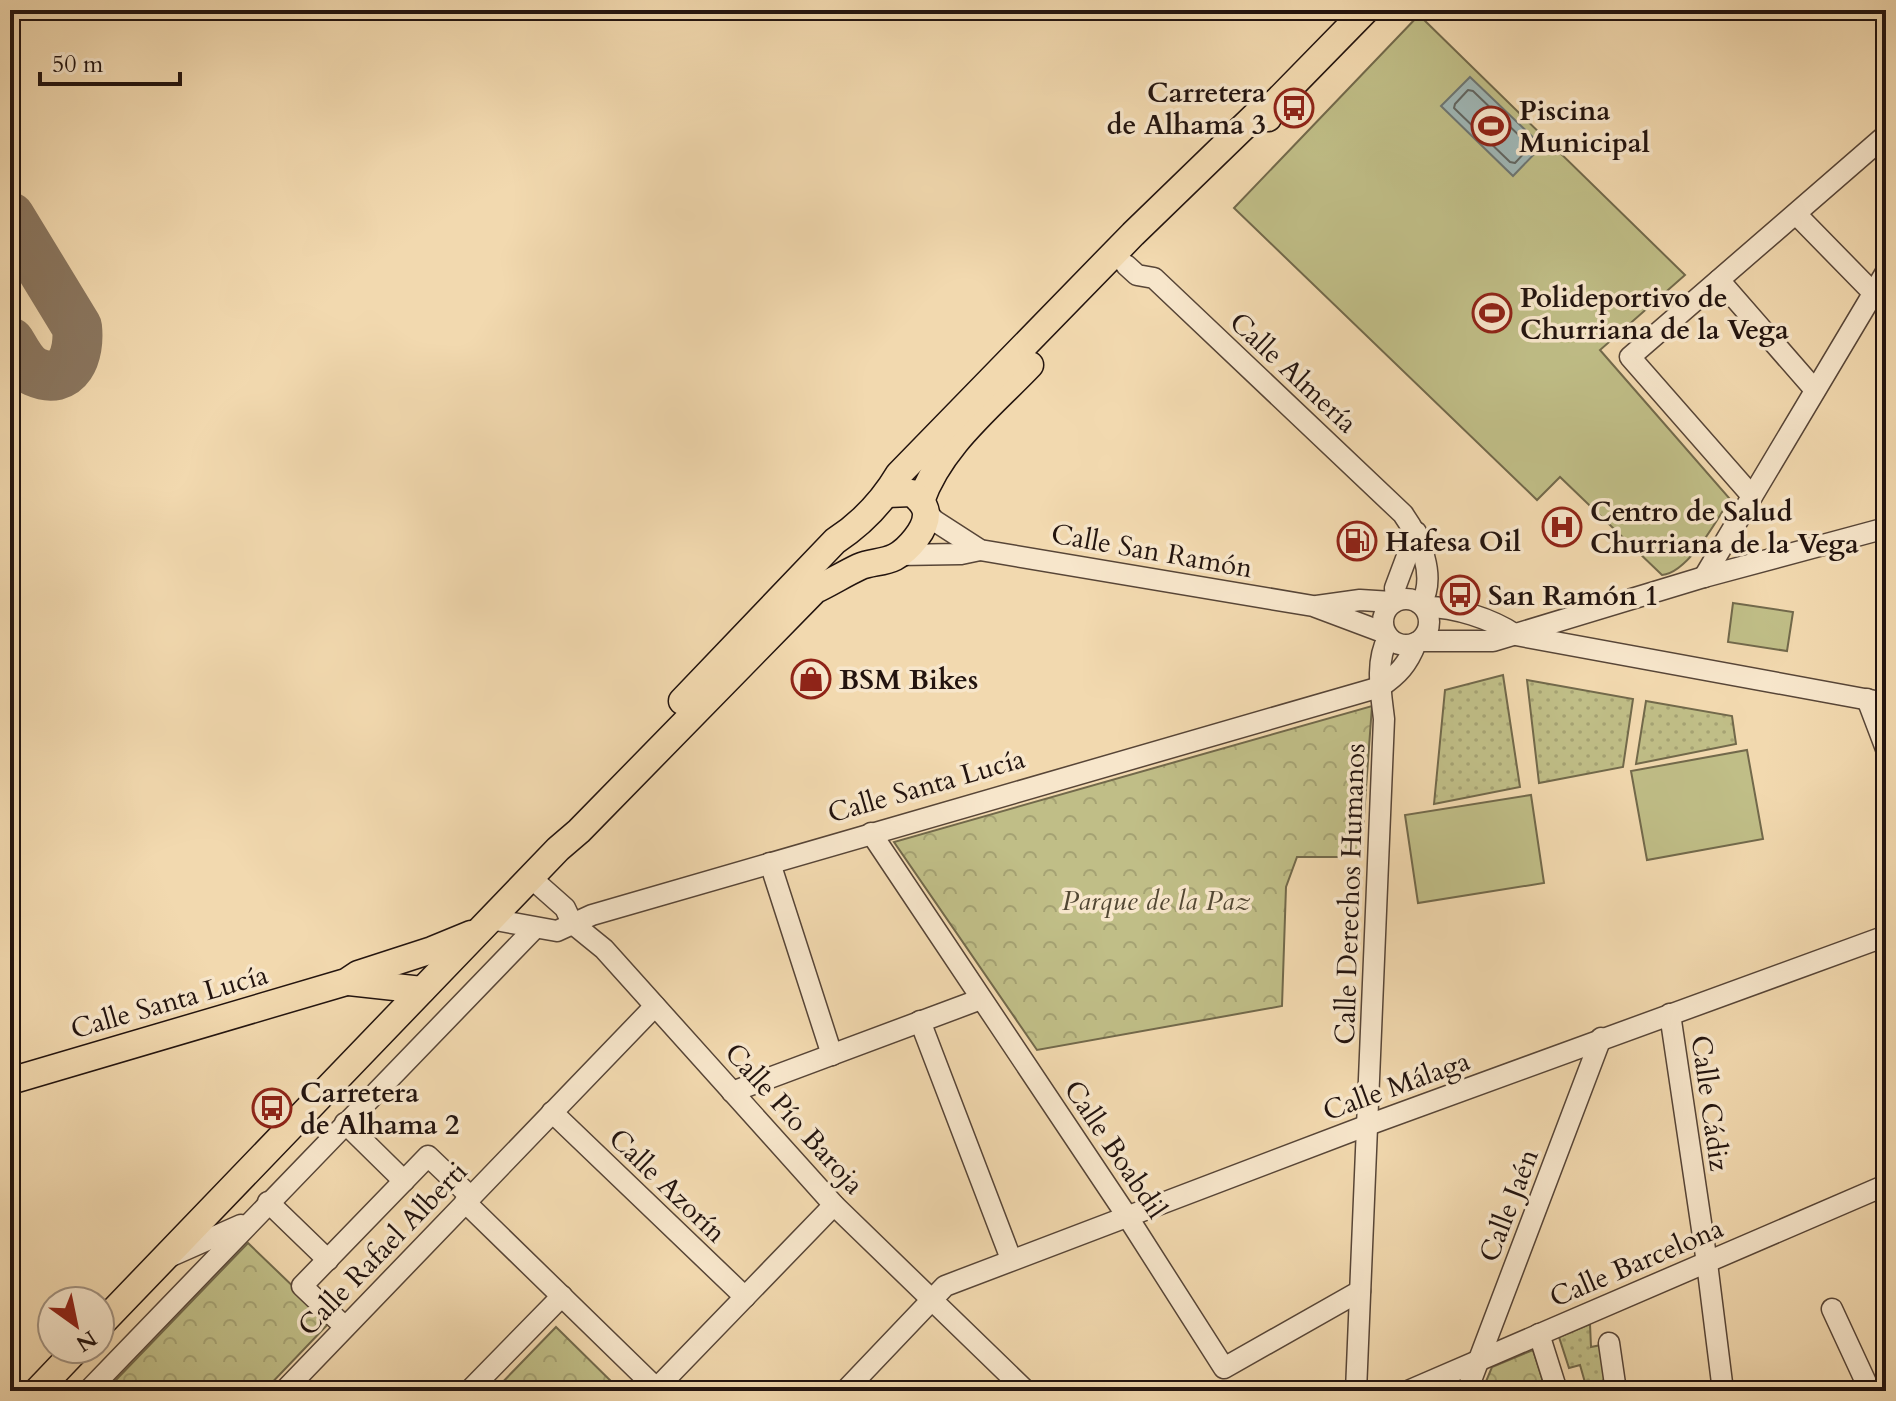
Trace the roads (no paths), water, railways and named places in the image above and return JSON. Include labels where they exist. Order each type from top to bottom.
[{"type":"main road","points":[[116,1308],[530,877],[815,590],[864,565],[898,555],[912,542],[923,526],[908,500],[899,474],[1133,234],[1260,111],[1275,103],[1366,10]]},
{"type":"main road","points":[[558,849],[572,825],[652,733],[780,598],[804,587],[851,535],[908,500],[929,478],[942,457],[1267,119],[1275,103]]},
{"type":"main road","points":[[851,535],[856,556],[864,565]]},
{"type":"main road","name":"Calle Santa Lucía","points":[[10,1081],[346,982],[358,974],[432,950],[485,924]]},
{"type":"main road","name":"Calle Santa Lucía","points":[[346,982],[422,990]]},
{"type":"main road","points":[[372,984],[379,1000],[384,1029]]},
{"type":"main road","points":[[37,1391],[62,1365]]},
{"type":"street","points":[[1752,496],[1630,357],[1886,135]]},
{"type":"street","points":[[1796,214],[1879,300]]},
{"type":"street","name":"Calle Almería","points":[[1126,265],[1137,275],[1154,278],[1394,506],[1416,532],[1425,562],[1429,591],[1423,606]]},
{"type":"street","points":[[1704,577],[1815,390],[1879,300],[1886,272]]},
{"type":"street","points":[[1719,280],[1815,390]]},
{"type":"street","name":"Calle San Ramón","points":[[908,500],[980,550]]},
{"type":"street","points":[[1416,532],[1395,588],[1394,601],[1385,611],[1382,622],[1386,636],[1401,645],[1493,641],[1704,577],[1886,528]]},
{"type":"street","name":"Calle San Ramón","points":[[898,555],[961,554],[980,550],[1313,606],[1386,636]]},
{"type":"street","points":[[1394,601],[1409,599],[1423,606],[1439,607],[1503,626],[1516,635],[1876,701],[1886,749]]},
{"type":"street","name":"Calle San Ramón","points":[[1313,606],[1360,600],[1394,601]]},
{"type":"street","points":[[1380,687],[1398,676],[1429,625],[1423,606]]},
{"type":"street","name":"Calle Derechos Humanos","points":[[1356,1391],[1384,719],[1380,687],[1386,636]]},
{"type":"street","name":"Calle Santa Lucía","points":[[485,924],[557,931],[592,915],[1380,687]]},
{"type":"street","name":"Calle Boabdil","points":[[871,833],[1127,1216],[1224,1368],[1360,1291]]},
{"type":"street","points":[[770,863],[832,1055]]},
{"type":"street","name":"Calle Pío Baroja","points":[[530,877],[565,908],[572,923],[604,949],[834,1205],[932,1299],[1018,1388]]},
{"type":"street","points":[[99,1387],[268,1202],[535,928]]},
{"type":"street","name":"Calle Málaga","points":[[845,1391],[945,1286],[1601,1038],[1886,936]]},
{"type":"street","points":[[732,1092],[981,999]]},
{"type":"street","name":"Calle Rafael Alberti","points":[[284,1391],[655,1006]]},
{"type":"street","name":"Calle Cádiz","points":[[1670,1014],[1723,1391]]},
{"type":"street","points":[[920,1021],[1011,1259]]},
{"type":"street","name":"Calle Jaén","points":[[1467,1391],[1601,1038]]},
{"type":"street","name":"Calle Azorín","points":[[552,1112],[745,1297]]},
{"type":"street","points":[[345,1123],[404,1181]]},
{"type":"street","points":[[345,1327],[302,1286],[428,1156],[655,1390],[834,1205]]},
{"type":"street","name":"Calle Barcelona","points":[[1408,1391],[1886,1185]]},
{"type":"street","points":[[268,1202],[328,1260]]},
{"type":"street","points":[[164,1259],[250,1222]]},
{"type":"street","points":[[469,1391],[562,1296]]},
{"type":"street","points":[[1832,1309],[1870,1391]]},
{"type":"street","points":[[1539,1334],[1557,1391]]},
{"type":"street","points":[[1609,1343],[1616,1391]]},
{"type":"water","name":"Piscina Municipal","points":[[1470,77],[1542,146],[1513,176],[1441,106]]},
{"type":"place","name":"Carretera de Alhama 3","points":[[1294,108]]},
{"type":"place","name":"Piscina Municipal","points":[[1491,126]]},
{"type":"place","name":"Polideportivo de Churriana de la Vega","points":[[1492,313]]},
{"type":"place","name":"Centro de Salud Churriana de la Vega","points":[[1562,527]]},
{"type":"place","name":"Hafesa Oil","points":[[1357,541]]},
{"type":"place","name":"San Ramón 1","points":[[1460,595]]},
{"type":"place","name":"BSM Bikes","points":[[811,679]]},
{"type":"place","name":"Carretera de Alhama 2","points":[[272,1108]]},
{"type":"park label","name":"Parque de la Paz","points":[[1156,900]]}]
